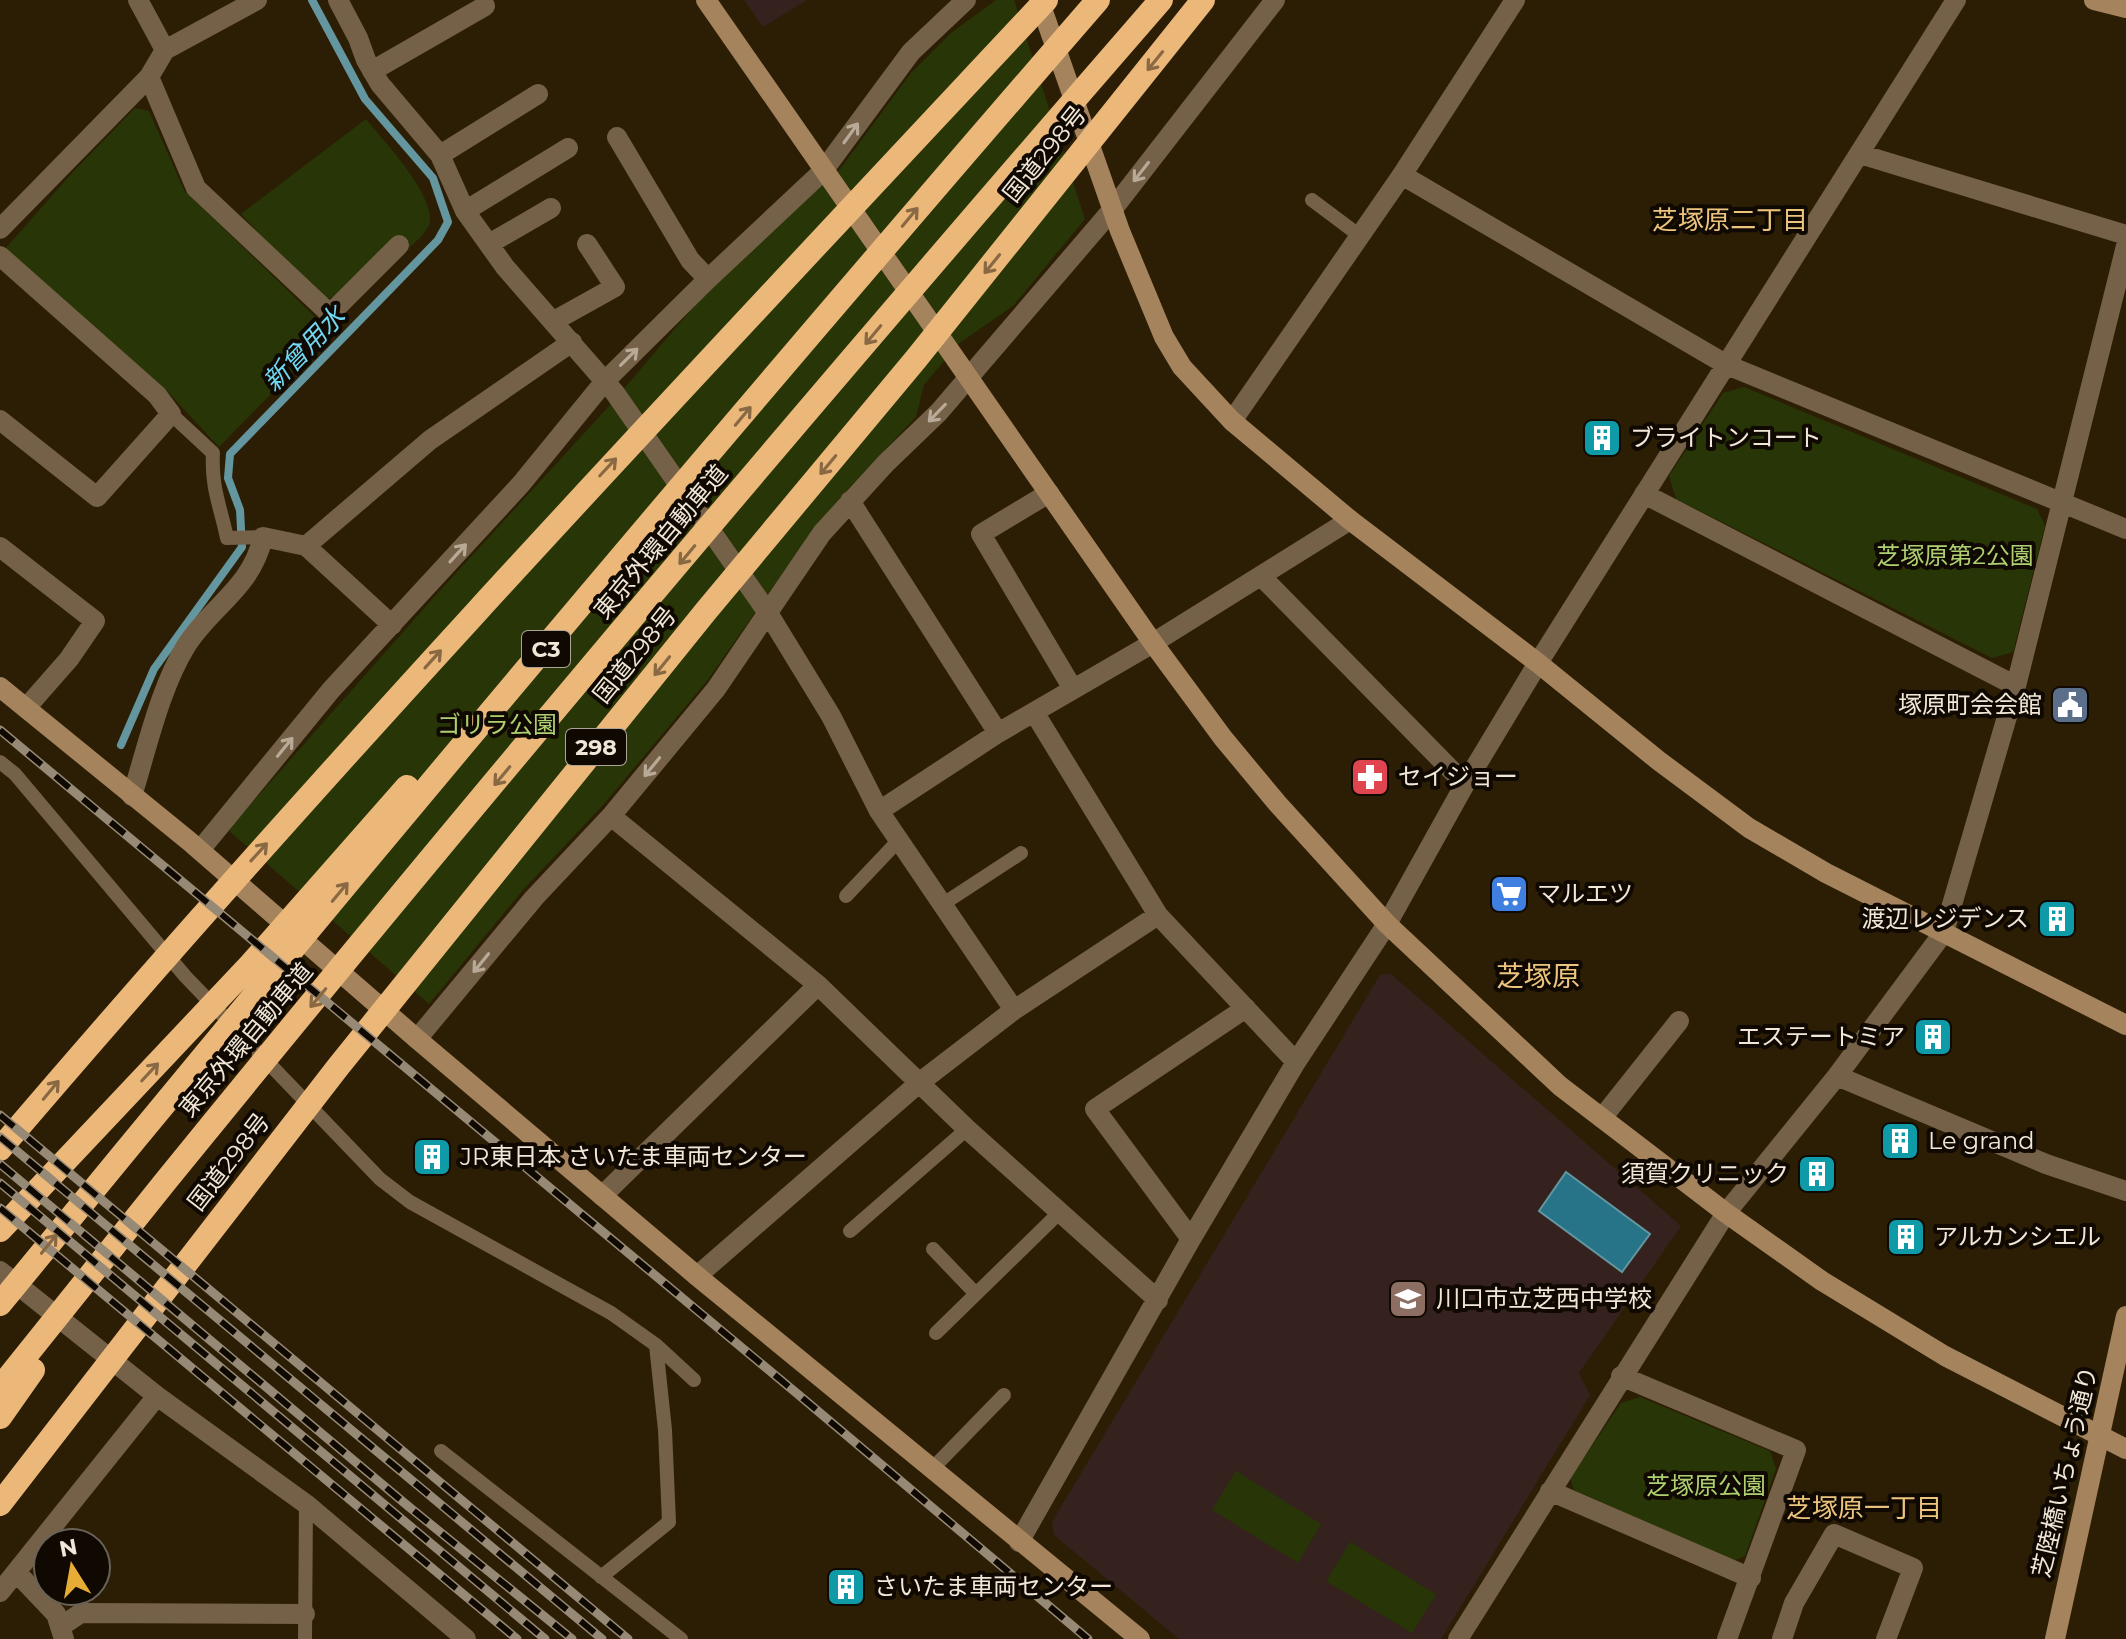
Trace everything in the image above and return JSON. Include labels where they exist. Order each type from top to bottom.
[{"type":"highway","points":[[0,1149],[158,963],[571,508],[1046,0]]},
{"type":"highway","name":"東京外環自動車道","points":[[0,1304],[264,981],[929,195],[1098,0]]},
{"type":"highway","name":"東京外環自動車道","points":[[0,1388],[165,1182],[574,688],[1161,0]]},
{"type":"highway","name":"国道298号","points":[[0,1504],[338,1067],[706,611],[916,359],[1203,0]]},
{"type":"highway","points":[[0,1230],[251,964],[456,731],[538,659]]},
{"type":"highway","points":[[0,1417],[165,1182]]},
{"type":"street","points":[[138,0],[165,50]]},
{"type":"street","points":[[0,229],[149,77],[165,50],[257,0]]},
{"type":"street","points":[[338,0],[372,71],[440,155],[465,211],[505,267],[605,381],[768,613],[831,716],[879,811],[1014,1010]]},
{"type":"street","points":[[706,0],[1153,643],[1223,738],[1277,803],[1387,924],[1560,1086],[1726,1213],[1822,1281],[1945,1356],[2126,1449]]},
{"type":"street","points":[[200,850],[331,690],[521,484],[605,381],[823,171],[911,52],[966,0]]},
{"type":"street","points":[[1039,0],[1112,210],[1164,337],[1182,367],[1232,421],[1350,520],[1749,828],[1826,873],[2126,1025]]},
{"type":"street","points":[[417,1039],[534,898],[611,816],[716,689],[822,533],[969,377],[1112,210],[1275,0]]},
{"type":"street","points":[[1232,421],[1402,175],[1515,0]]},
{"type":"street","points":[[1019,1542],[1191,1239],[1296,1062],[1387,924],[1465,784],[1538,663],[1956,0]]},
{"type":"street","points":[[2094,0],[2126,8]]},
{"type":"street","points":[[372,71],[485,6]]},
{"type":"street","points":[[149,77],[196,188],[330,314],[399,245]]},
{"type":"street","points":[[440,155],[538,94]]},
{"type":"street","points":[[617,137],[690,260],[708,279]]},
{"type":"street","points":[[465,211],[568,148]]},
{"type":"street","points":[[1860,154],[2126,235]]},
{"type":"street","points":[[1402,175],[1727,365],[2126,529]]},
{"type":"street","points":[[489,244],[551,208]]},
{"type":"street","points":[[554,321],[615,287],[587,244]]},
{"type":"street","points":[[1458,1639],[1726,1213],[1837,1076],[1944,932],[2016,686],[2126,246]]},
{"type":"street","points":[[0,256],[157,395],[171,414],[97,497],[0,420]]},
{"type":"street","points":[[306,546],[430,440],[572,342]]},
{"type":"street","points":[[1049,493],[981,534],[1073,689]]},
{"type":"street","points":[[1644,494],[2016,686]]},
{"type":"street","points":[[850,501],[998,733]]},
{"type":"street","points":[[879,811],[998,733],[1153,643],[1350,520]]},
{"type":"street","points":[[132,796],[170,680],[187,644],[233,594],[258,558],[262,537],[306,546],[392,625]]},
{"type":"street","points":[[0,547],[95,621],[69,659],[26,708]]},
{"type":"street","points":[[1261,576],[1465,784]]},
{"type":"street","points":[[0,687],[200,850],[697,1276],[1140,1639]]},
{"type":"street","points":[[1034,712],[1158,915],[1296,1062]]},
{"type":"street","points":[[611,816],[818,985],[967,1129],[1158,1300]]},
{"type":"street","points":[[697,1276],[919,1083],[1014,1010],[1158,915]]},
{"type":"street","points":[[602,1196],[818,985]]},
{"type":"street","points":[[1191,1239],[1095,1109],[1246,1008]]},
{"type":"street","points":[[1602,1118],[1679,1021]]},
{"type":"street","points":[[1837,1076],[2046,1164],[2126,1191]]},
{"type":"street","points":[[0,1271],[157,1396],[306,1504],[466,1639]]},
{"type":"street","name":"芝陸橋いちょう通り","points":[[2055,1639],[2126,1316]]},
{"type":"street","points":[[1621,1376],[1796,1450],[1727,1639]]},
{"type":"street","points":[[0,1592],[157,1396]]},
{"type":"street","points":[[1550,1491],[1751,1578]]},
{"type":"street","points":[[1782,1639],[1794,1603],[1834,1534],[1913,1568],[1886,1639]]},
{"type":"street","points":[[17,1573],[56,1614],[62,1633],[81,1613],[305,1614]]},
{"type":"lane","points":[[1312,200],[1360,236]]},
{"type":"lane","points":[[171,414],[213,453],[214,496],[221,510],[227,538],[262,537]]},
{"type":"lane","points":[[0,762],[15,774],[185,976],[380,1179],[410,1202],[611,1313],[656,1345],[694,1380]]},
{"type":"lane","points":[[846,896],[899,840]]},
{"type":"lane","points":[[943,904],[1021,853]]},
{"type":"lane","points":[[850,1231],[967,1129]]},
{"type":"lane","points":[[936,1333],[1060,1212]]},
{"type":"lane","points":[[933,1249],[976,1294]]},
{"type":"lane","points":[[601,1577],[669,1522],[665,1430],[656,1345]]},
{"type":"lane","points":[[931,1470],[1004,1395]]},
{"type":"lane","points":[[441,1451],[681,1639]]},
{"type":"lane","points":[[305,1639],[306,1504]]},
{"type":"shaded area","points":[[744,0],[807,0],[763,27]]},
{"type":"shaded area","name":"川口市立芝西中学校","points":[[1391,974],[1681,1226],[1579,1373],[1590,1395],[1441,1639],[1179,1639],[1054,1535],[1052,1522],[1380,975]]},
{"type":"green space","name":"ゴリラ公園","points":[[996,0],[1014,0],[1085,219],[1013,306],[958,344],[924,385],[916,417],[846,491],[783,573],[707,681],[604,804],[523,890],[429,1004],[228,830],[435,596],[610,405],[713,284],[840,169],[911,73],[951,33]]},
{"type":"green space","points":[[135,108],[149,111],[184,190],[314,316],[328,336],[219,447],[165,389],[4,250]]},
{"type":"green space","points":[[366,119],[419,187],[430,216],[428,227],[409,248],[364,281],[322,300],[241,214]]},
{"type":"green space","name":"芝塚原第2公園","points":[[1744,387],[2037,509],[2045,526],[2013,652],[1992,658],[1676,499],[1669,476],[1723,393]]},
{"type":"green space","name":"芝塚原公園","points":[[1640,1397],[1770,1451],[1776,1469],[1745,1556],[1733,1561],[1574,1490],[1570,1478],[1621,1403]]},
{"type":"green space","points":[[1236,1471],[1321,1524],[1298,1563],[1212,1510]]},
{"type":"green space","points":[[1350,1542],[1436,1594],[1412,1633],[1326,1581]]},
{"type":"water","points":[[1566,1172],[1650,1234],[1622,1272],[1539,1211]]},
{"type":"waterway","name":"新曾用水","points":[[121,745],[154,669],[242,547],[240,510],[228,478],[230,454],[438,240],[448,222],[433,178],[365,99],[312,0]]},
{"type":"railway","points":[[0,730],[1088,1639]]},
{"type":"railway","points":[[0,1115],[628,1639]]},
{"type":"railway","points":[[0,1137],[602,1639]]},
{"type":"railway","points":[[0,1164],[408,1506],[572,1639]]},
{"type":"railway","points":[[0,1183],[545,1639]]},
{"type":"railway","points":[[0,1208],[517,1639]]},
{"type":"place","name":"ブライトンコート","points":[[1602,438]]},
{"type":"place","name":"塚原町会会館","points":[[2070,705]]},
{"type":"place","name":"セイジョー","points":[[1370,777]]},
{"type":"place","name":"マルエツ","points":[[1509,894]]},
{"type":"place","name":"渡辺レジデンス","points":[[2057,919]]},
{"type":"place","name":"エステートミア","points":[[1933,1037]]},
{"type":"place","name":"Le grand","points":[[1900,1141]]},
{"type":"place","name":"JR東日本 さいたま車両センター","points":[[432,1157]]},
{"type":"place","name":"須賀クリニック","points":[[1817,1174]]},
{"type":"place","name":"アルカンシエル","points":[[1906,1237]]},
{"type":"place","name":"川口市立芝西中学校","points":[[1408,1299]]},
{"type":"place","name":"さいたま車両センター","points":[[846,1587]]},
{"type":"district","name":"芝塚原二丁目","points":[[1730,220]]},
{"type":"district","name":"芝塚原","points":[[1538,976]]},
{"type":"district","name":"芝塚原一丁目","points":[[1864,1508]]}]
